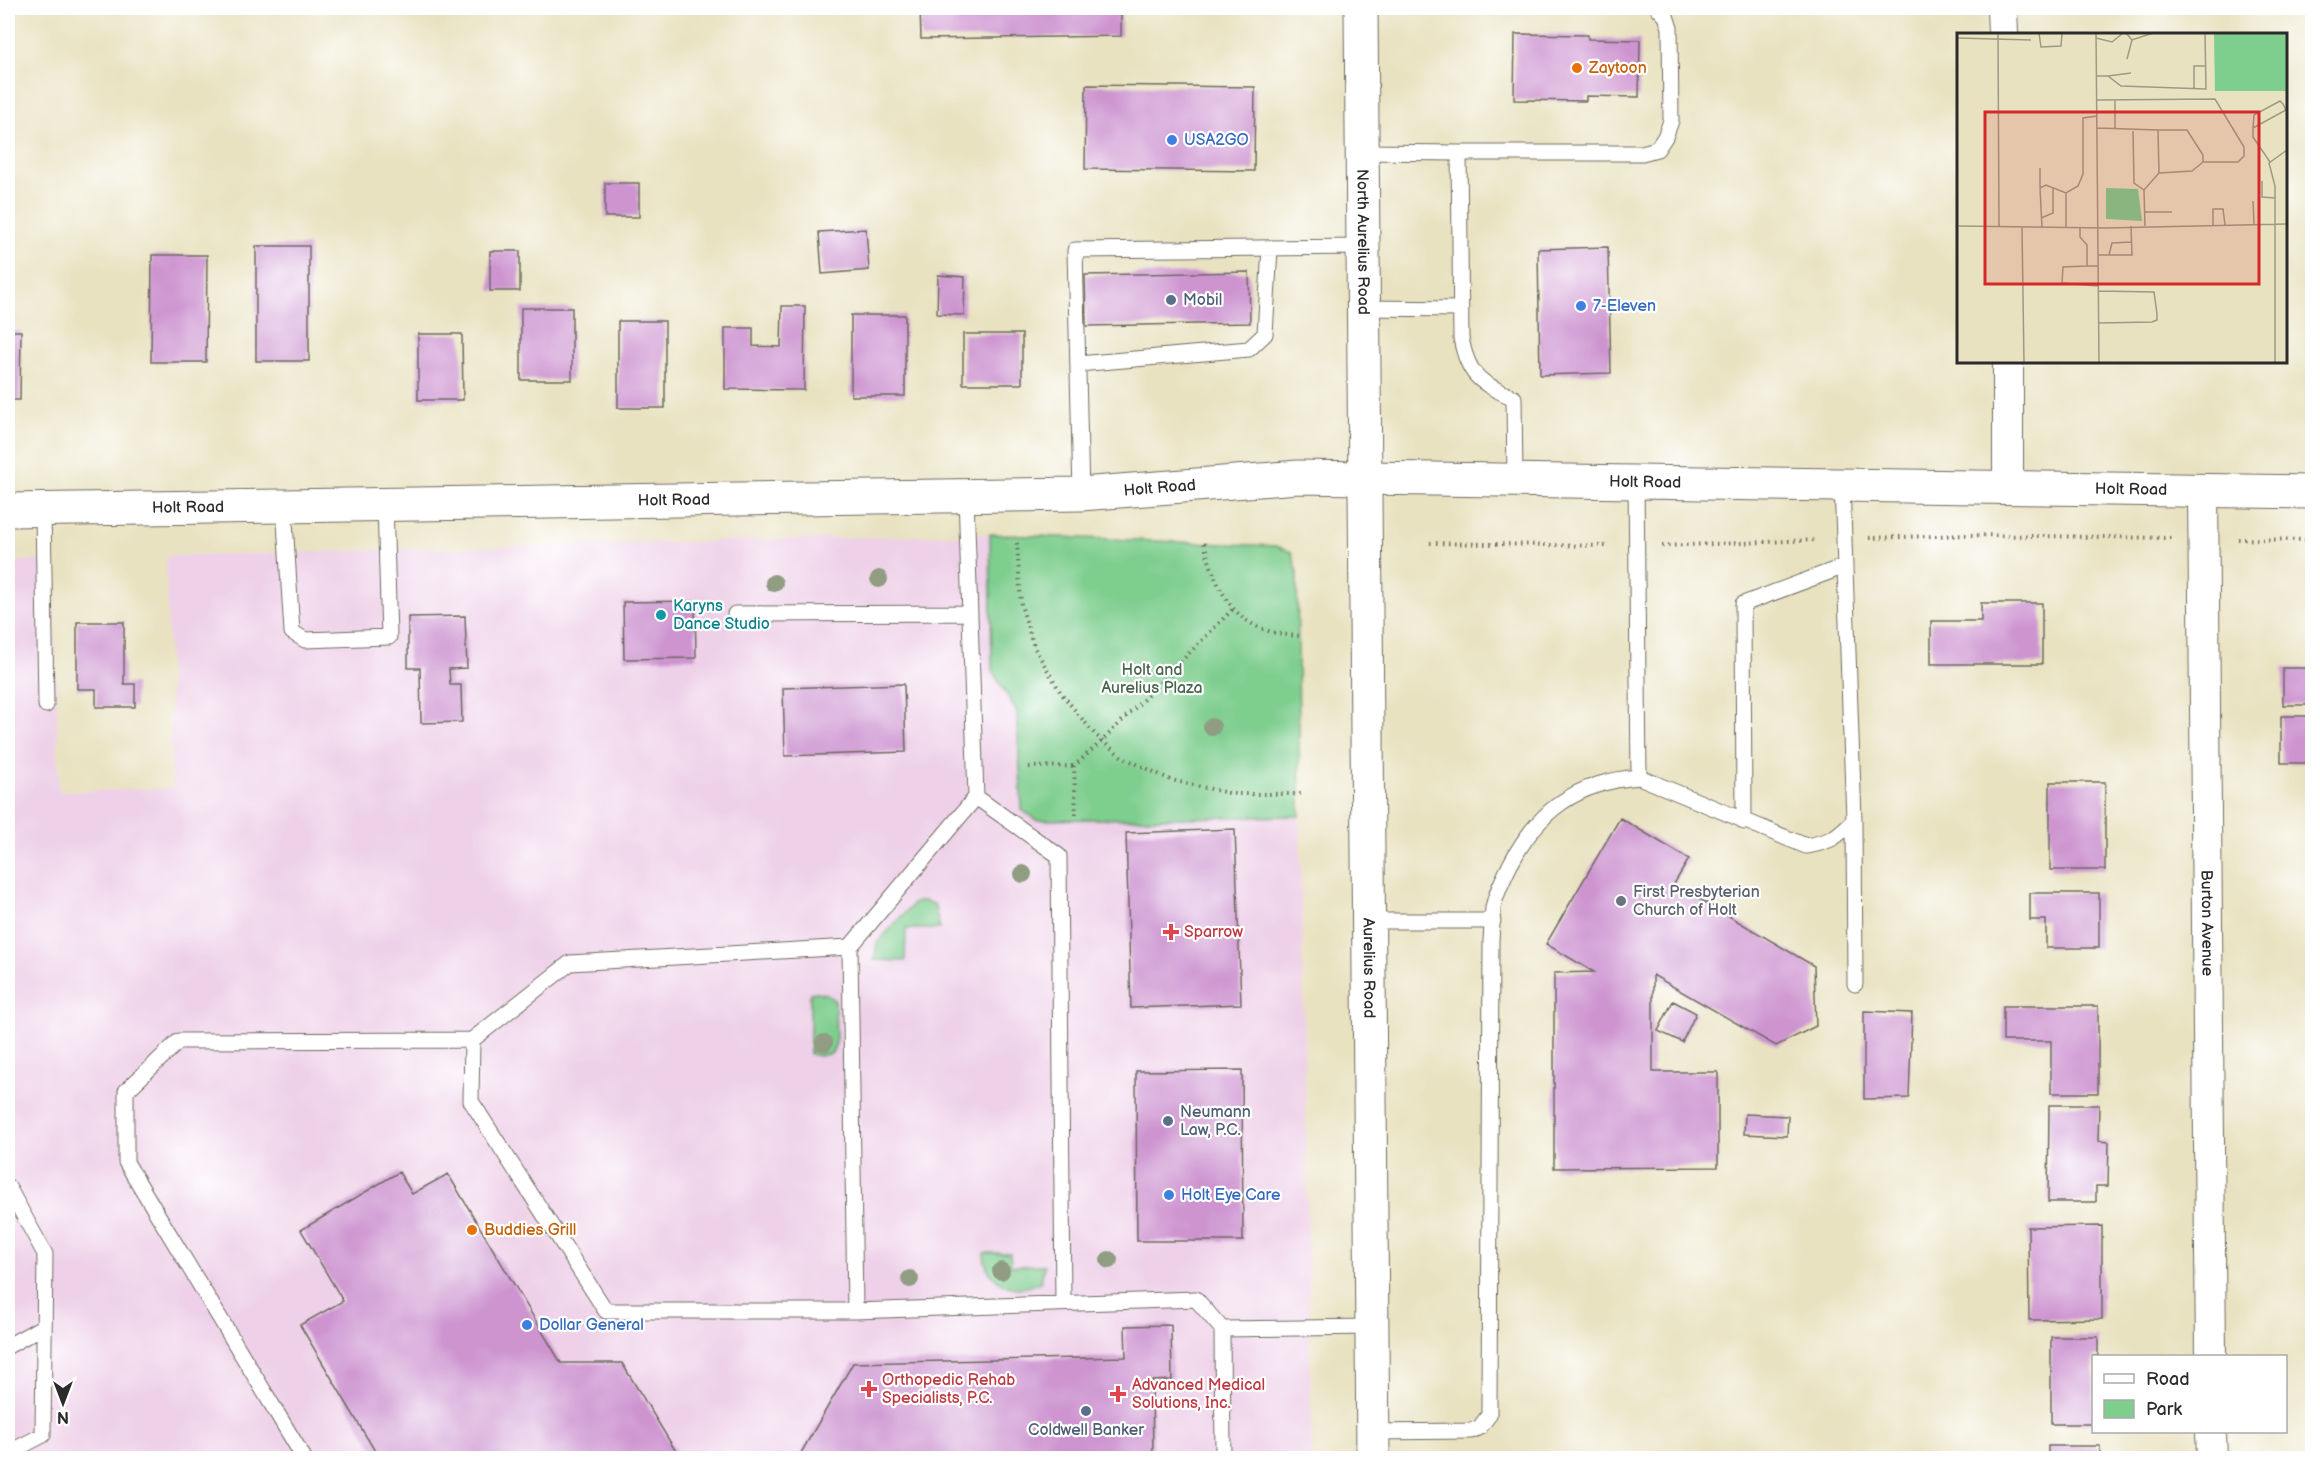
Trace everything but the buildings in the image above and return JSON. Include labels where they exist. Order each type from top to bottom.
[{"type":"main road","name":"North Aurelius Road","points":[[1361,8],[1366,477]]},
{"type":"main road","name":"Holt Road","points":[[8,510],[1081,494],[1298,477],[2313,492]]},
{"type":"main road","name":"Aurelius Road","points":[[1366,477],[1373,1445]]},
{"type":"street","points":[[2002,8],[2003,33]]},
{"type":"street","points":[[2008,363],[2008,487]]},
{"type":"street","name":"Burton Avenue","points":[[2203,490],[2211,1355]]},
{"type":"street","points":[[2211,1433],[2212,1458]]},
{"type":"lane","points":[[1363,152],[1642,153],[1656,149],[1665,137],[1671,121],[1670,28],[1666,16],[1658,8]]},
{"type":"lane","points":[[1460,153],[1460,309],[1464,356],[1470,370],[1482,382],[1514,398],[1515,479]]},
{"type":"lane","points":[[1081,494],[1076,250],[1363,247]]},
{"type":"lane","points":[[1078,364],[1249,349],[1265,334],[1270,248]]},
{"type":"lane","points":[[1365,308],[1460,309]]},
{"type":"lane","points":[[1636,481],[1639,777]]},
{"type":"lane","points":[[1842,484],[1854,820],[1855,984]]},
{"type":"lane","points":[[855,1311],[850,947],[976,797],[966,495]]},
{"type":"lane","points":[[284,506],[292,632],[305,640],[389,637],[385,504]]},
{"type":"lane","points":[[43,510],[46,705]]},
{"type":"lane","points":[[1744,822],[1743,604],[1845,566]]},
{"type":"lane","points":[[735,614],[970,613]]},
{"type":"lane","points":[[1373,1445],[1471,1431],[1480,1427],[1489,1415],[1492,921],[1493,907],[1501,882],[1530,831],[1553,807],[1575,794],[1594,785],[1616,779],[1639,777],[1806,846],[1835,839],[1854,820]]},
{"type":"lane","points":[[976,797],[1059,856],[1063,1304]]},
{"type":"lane","points":[[1370,921],[1492,921]]},
{"type":"lane","points":[[304,1458],[126,1162],[126,1091],[179,1041],[472,1040],[570,963],[850,947]]},
{"type":"lane","points":[[472,1040],[471,1101],[606,1311],[855,1311],[1196,1299],[1222,1329],[1223,1458]]},
{"type":"lane","points":[[8,1187],[45,1254],[43,1435],[8,1453]]},
{"type":"lane","points":[[8,1346],[44,1326]]},
{"type":"lane","points":[[1222,1329],[1372,1327]]},
{"type":"path","points":[[1017,543],[1021,605],[1034,647],[1061,693],[1102,741],[1122,757],[1172,780],[1233,794],[1303,794]]},
{"type":"path","points":[[1204,543],[1210,566],[1225,599],[1241,618],[1262,631],[1279,636],[1301,636]]},
{"type":"path","points":[[1029,767],[1074,766],[1102,741],[1233,609]]},
{"type":"path","points":[[1074,766],[1076,815]]},
{"type":"shaded area","points":[[990,534],[992,670],[1017,712],[1022,810],[1037,820],[1300,816],[1312,1458],[8,1458],[8,561],[53,560],[59,792],[172,788],[166,556]]},
{"type":"green space","name":"Holt and Aurelius Plaza","points":[[990,534],[1276,546],[1292,552],[1297,571],[1300,816],[1036,820],[1022,810],[1017,712],[992,670]]},
{"type":"green space","points":[[922,901],[934,904],[940,929],[906,929],[905,961],[874,960],[877,943],[914,903]]},
{"type":"green space","points":[[810,993],[827,994],[835,1001],[836,1043],[832,1053],[819,1056],[810,1054]]},
{"type":"green space","points":[[984,1253],[1010,1253],[1011,1266],[1044,1265],[1041,1281],[1022,1288],[1004,1284],[990,1272]]},
{"type":"place","name":"Zaytoon","points":[[1577,68]]},
{"type":"place","name":"USA2GO","points":[[1172,140]]},
{"type":"place","name":"Mobil","points":[[1171,300]]},
{"type":"place","name":"7-Eleven","points":[[1581,306]]},
{"type":"place","name":"Karyns Dance Studio","points":[[661,615]]},
{"type":"place","name":"First Presbyterian Church of Holt","points":[[1621,901]]},
{"type":"place","name":"Sparrow","points":[[1171,932]]},
{"type":"place","name":"Neumann Law, P.C.","points":[[1168,1121]]},
{"type":"place","name":"Holt Eye Care","points":[[1169,1195]]},
{"type":"place","name":"Buddies Grill","points":[[472,1230]]},
{"type":"place","name":"Dollar General","points":[[527,1325]]},
{"type":"place","name":"Orthopedic Rehab Specialists, P.C.","points":[[869,1389]]},
{"type":"place","name":"Advanced Medical Solutions, Inc.","points":[[1118,1394]]},
{"type":"place","name":"Coldwell Banker","points":[[1086,1411]]}]
